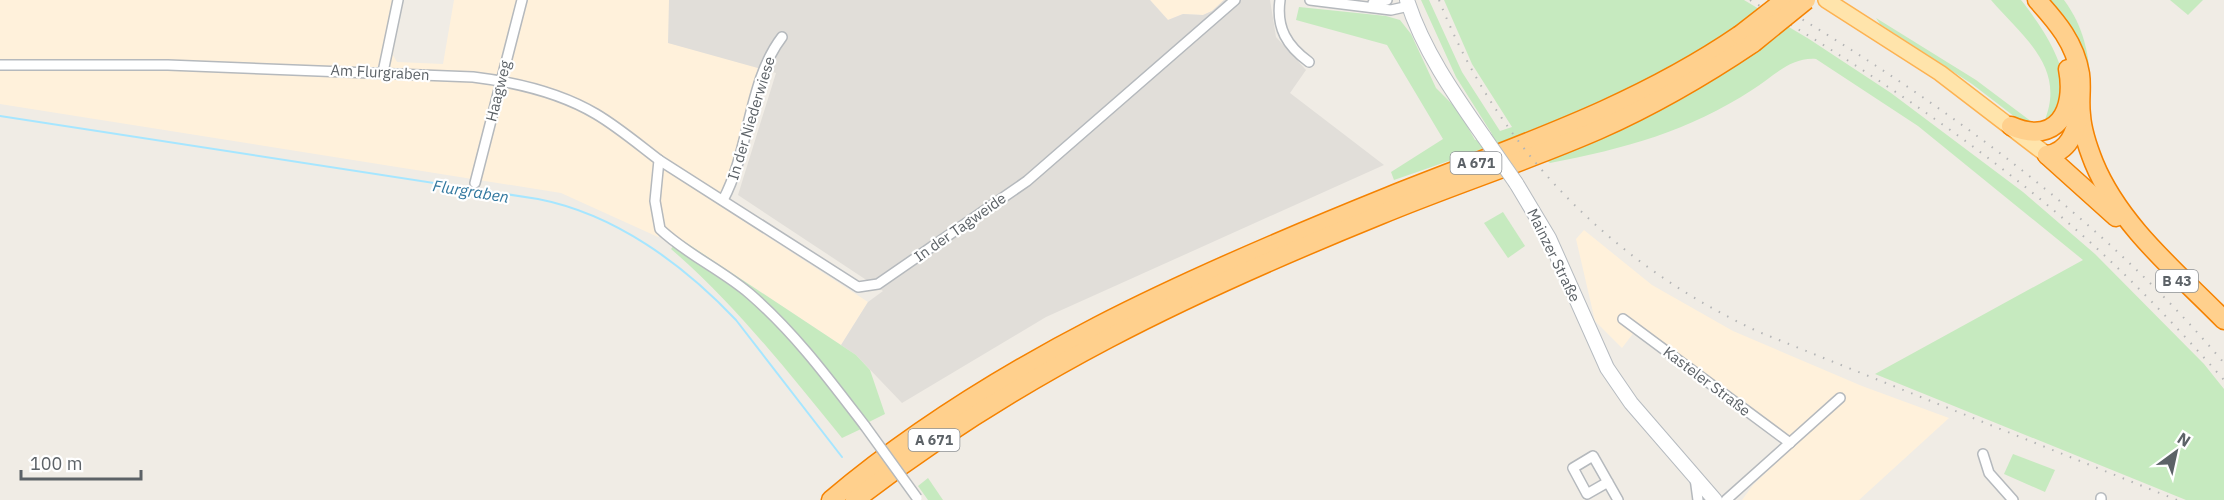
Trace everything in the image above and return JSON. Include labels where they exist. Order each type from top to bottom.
[{"type":"highway","name":"A 671","points":[[847,498],[945,416],[1014,373],[1112,320],[1308,230],[1619,105],[1746,39],[1785,0]]},
{"type":"highway","name":"A 671","points":[[847,498],[878,482],[968,417],[1059,363],[1128,327],[1335,233],[1606,126],[1679,89],[1746,39],[1806,0]]},
{"type":"highway","points":[[2029,0],[2054,39],[2068,68],[2068,101],[2049,140],[2047,155],[2062,150],[2068,143],[2080,113]]},
{"type":"highway","points":[[2037,0],[2058,24],[2074,51],[2081,82],[2080,113],[2094,162],[2109,194],[2128,221],[2165,260]]},
{"type":"highway","points":[[2011,126],[2025,132],[2040,134],[2056,124]]},
{"type":"highway","name":"B 43","points":[[2047,155],[2165,260],[2224,320]]},
{"type":"highway","name":"B 43","points":[[2131,231],[2224,331]]},
{"type":"highway","points":[[825,500],[847,498]]},
{"type":"main road","name":"B 43","points":[[1826,0],[1940,73],[2047,155]]},
{"type":"main road","name":"Mainzer Straße","points":[[1405,2],[1419,34],[1440,71],[1516,183],[1549,238],[1607,368],[1631,403],[1714,500]]},
{"type":"street","points":[[383,72],[398,0]]},
{"type":"street","name":"Haagweg","points":[[475,183],[522,0]]},
{"type":"street","name":"In der Tagweide","points":[[659,160],[858,287],[868,288],[878,284],[1027,181],[1234,0]]},
{"type":"street","points":[[1281,0],[1279,18],[1283,35],[1309,62]]},
{"type":"street","points":[[1310,0],[1391,10],[1405,2]]},
{"type":"street","points":[[1362,6],[1375,1],[1387,0]]},
{"type":"street","name":"In der Niederwiese","points":[[723,200],[735,173],[769,54],[782,37]]},
{"type":"street","name":"Am Flurgraben","points":[[0,65],[113,64],[383,72],[501,80],[581,106],[603,119],[659,160]]},
{"type":"street","points":[[659,160],[657,222],[667,236],[722,271],[787,329],[814,359],[918,499]]},
{"type":"street","points":[[667,236],[667,246]]},
{"type":"street","name":"Kasteler Straße","points":[[1623,319],[1790,444]]},
{"type":"street","points":[[1726,500],[1840,399]]},
{"type":"street","points":[[1983,454],[1989,473],[2013,500]]},
{"type":"street","points":[[1695,478],[1698,500]]},
{"type":"street","points":[[1608,482],[1618,500]]},
{"type":"shaded area","points":[[0,0],[402,0],[393,55],[397,62],[443,64],[454,0],[669,0],[669,43],[758,67],[732,166],[717,204],[868,302],[841,345],[667,230],[658,237],[561,193],[0,104]]},
{"type":"shaded area","points":[[669,0],[1150,0],[1168,20],[1183,14],[1203,15],[1212,11],[1224,0],[1270,0],[1276,37],[1306,70],[1290,93],[1384,165],[1046,317],[902,403],[856,355],[841,345],[868,302],[883,291],[738,195],[776,73],[668,43]]},
{"type":"shaded area","points":[[1150,0],[1224,0],[1212,11],[1203,15],[1183,14],[1168,20]]},
{"type":"shaded area","points":[[1584,230],[1652,285],[1733,331],[1862,386],[1949,418],[1859,500],[1742,500],[1753,485],[1797,443],[1638,327],[1622,348],[1595,321],[1576,239]]},
{"type":"green space","points":[[1421,0],[1429,0],[1462,72],[1500,131],[1512,127],[1472,64],[1444,0],[1744,0],[1809,39],[1891,93],[2023,192],[2095,254],[2204,364],[2224,389],[2224,500],[2186,500],[1875,374],[2083,260],[1918,126],[1816,59],[1798,61],[1704,117],[1655,137],[1550,163],[1546,160],[1679,101],[1762,49],[1731,29],[1691,54],[1610,97],[1525,133],[1394,180],[1391,172],[1443,139],[1387,45],[1296,20],[1299,7],[1386,16],[1400,20],[1411,34],[1436,88],[1458,110],[1475,140],[1492,134],[1456,77]]},
{"type":"green space","points":[[1991,0],[2021,0],[2042,29],[2060,64],[2064,83],[2064,100],[2058,116],[2045,130],[2028,127],[1972,84],[1880,24],[1876,18],[1976,80],[2036,125],[2044,122],[2050,103],[2050,85],[2046,69],[2028,41]]},
{"type":"green space","points":[[2041,0],[2064,0],[2071,10],[2081,31],[2089,63],[2091,87],[2088,91]]},
{"type":"green space","points":[[2170,0],[2203,0],[2188,15]]},
{"type":"green space","points":[[1503,212],[1525,246],[1508,258],[1484,223]]},
{"type":"green space","points":[[667,230],[856,355],[870,370],[885,414],[869,422],[804,343],[744,285]]},
{"type":"green space","points":[[674,245],[759,305],[812,362],[861,429],[842,438],[739,316],[695,270],[671,249]]},
{"type":"green space","points":[[2013,454],[2055,470],[2045,492],[2004,474]]},
{"type":"green space","points":[[928,478],[943,500],[928,500],[918,486]]},
{"type":"waterway","name":"Flurgraben","points":[[0,116],[538,199],[594,216],[646,244],[715,299],[736,320],[842,457]]},
{"type":"railway","points":[[1439,0],[1464,55],[1494,106],[1528,153],[1567,197],[1610,237],[1656,273],[1706,305],[1759,332],[2177,500]]},
{"type":"railway","points":[[1750,0],[1897,93],[1945,126],[2037,197],[2124,274],[2224,380]]},
{"type":"railway","points":[[1770,0],[1894,78],[1954,119],[2012,163],[2123,257],[2224,363]]}]
